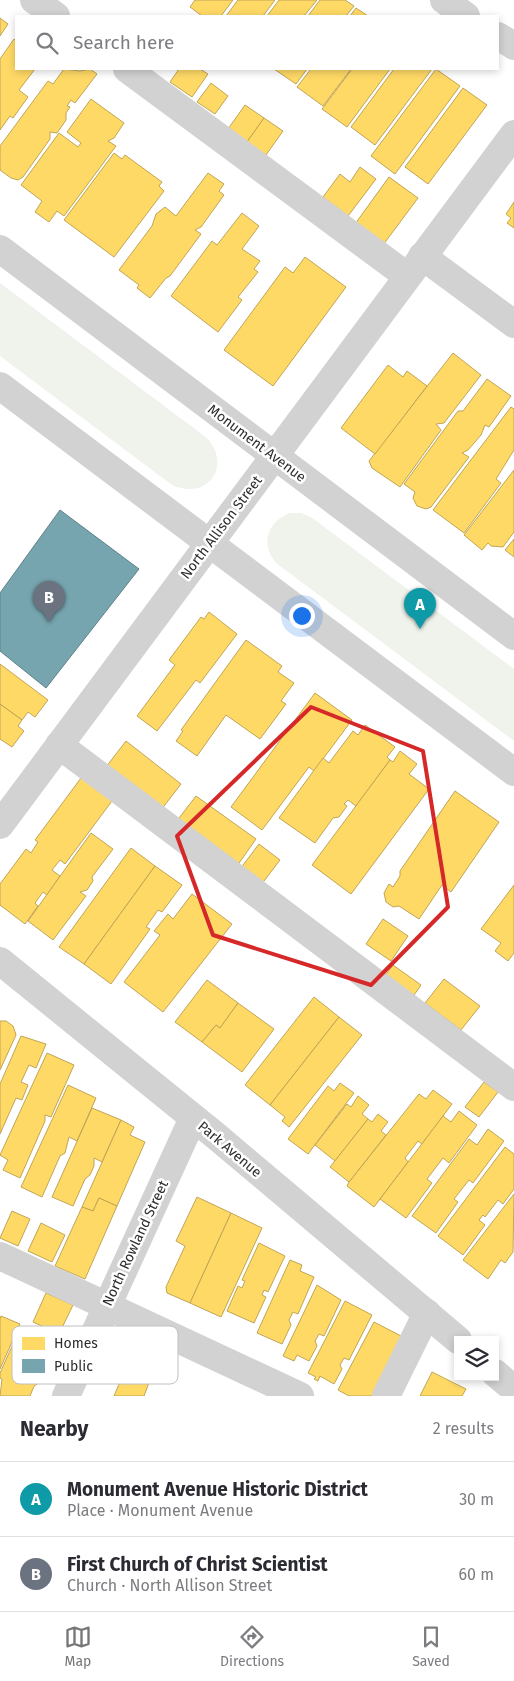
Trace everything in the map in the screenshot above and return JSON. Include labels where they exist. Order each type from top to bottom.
[{"type":"street","points":[[34,0],[55,15]]},
{"type":"street","points":[[444,0],[465,15]]},
{"type":"street","points":[[499,37],[514,46]]},
{"type":"street","points":[[128,70],[415,266],[514,324]]},
{"type":"street","name":"North Allison Street","points":[[0,825],[514,134]]},
{"type":"street","name":"Monument Avenue","points":[[0,249],[514,636]]},
{"type":"street","points":[[0,386],[514,772]]},
{"type":"street","points":[[59,745],[514,1087]]},
{"type":"street","name":"Park Avenue","points":[[0,961],[194,1118],[454,1336]]},
{"type":"street","name":"North Rowland Street","points":[[98,1326],[194,1118]]},
{"type":"street","points":[[0,1256],[152,1326]]},
{"type":"street","points":[[386,1396],[428,1313]]},
{"type":"street","points":[[178,1338],[300,1396]]},
{"type":"street","points":[[499,1376],[514,1389]]},
{"type":"street","name":"North Rowland Street","points":[[66,1396],[71,1384]]},
{"type":"highlighted area","points":[[311,707],[423,751],[448,907],[371,985],[213,935],[177,836]]},
{"type":"shaded area","points":[[0,283],[207,438],[214,449],[217,460],[216,470],[212,478],[205,485],[195,488],[184,489],[172,485],[0,356]]},
{"type":"shaded area","points":[[290,513],[301,513],[311,517],[514,669],[514,741],[276,563],[268,548],[268,534],[276,522]]},
{"type":"building: Homes","points":[[195,0],[233,0],[222,15],[201,15],[190,7]]},
{"type":"building: Homes","points":[[238,0],[275,0],[264,15],[227,15]]},
{"type":"building: Homes","points":[[279,0],[317,0],[305,15],[268,15]]},
{"type":"building: Homes","points":[[320,0],[345,0],[354,6],[347,15],[309,15]]},
{"type":"building: Homes","points":[[356,8],[366,15],[351,15]]},
{"type":"building: Homes","points":[[0,18],[8,24],[0,36]]},
{"type":"building: Homes","points":[[14,39],[15,70],[34,70],[19,90],[28,97],[13,118],[10,116],[0,130],[0,59]]},
{"type":"building: Homes","points":[[63,70],[91,70],[97,74],[75,103],[71,100],[67,106],[70,107],[66,113],[66,120],[57,133],[50,132],[50,139],[23,177],[18,180],[11,178],[0,170],[0,146],[48,81],[53,84]]},
{"type":"building: Homes","points":[[178,70],[202,70],[208,74],[192,97],[170,82]]},
{"type":"building: Homes","points":[[275,70],[306,70],[296,84]]},
{"type":"building: Homes","points":[[310,70],[350,70],[323,106],[297,87]]},
{"type":"building: Homes","points":[[351,70],[389,70],[347,127],[322,109]]},
{"type":"building: Homes","points":[[393,70],[431,70],[375,145],[351,127]]},
{"type":"building: Homes","points":[[435,70],[460,86],[395,174],[371,156]]},
{"type":"building: Homes","points":[[211,83],[228,96],[215,114],[197,102]]},
{"type":"building: Homes","points":[[463,88],[487,105],[428,184],[405,167]]},
{"type":"building: Homes","points":[[91,99],[124,123],[114,138],[108,141],[116,146],[64,216],[57,211],[49,222],[35,212],[42,201],[21,185],[59,133],[78,147],[81,143],[67,132]]},
{"type":"building: Homes","points":[[245,105],[264,118],[247,142],[228,129]]},
{"type":"building: Homes","points":[[264,118],[283,131],[266,155],[247,142]]},
{"type":"building: Homes","points":[[114,153],[122,159],[125,155],[162,182],[159,186],[164,191],[114,257],[64,220]]},
{"type":"building: Homes","points":[[360,167],[376,179],[348,216],[323,197],[340,174],[350,182]]},
{"type":"building: Homes","points":[[208,173],[224,184],[219,191],[224,195],[201,227],[195,230],[201,234],[170,276],[166,278],[150,298],[137,288],[139,285],[119,270],[152,226],[156,214],[165,207],[176,216]]},
{"type":"building: Homes","points":[[389,177],[418,198],[383,245],[355,224]]},
{"type":"building: Homes","points":[[514,202],[514,228],[507,223],[511,218],[506,214]]},
{"type":"building: Homes","points":[[242,213],[259,226],[242,249],[260,261],[254,269],[258,272],[238,297],[242,300],[218,332],[171,296],[212,241],[217,245]]},
{"type":"building: Homes","points":[[305,257],[346,287],[273,386],[224,350],[285,267],[293,273]]},
{"type":"building: Homes","points":[[453,353],[481,375],[444,423],[436,424],[441,430],[400,487],[372,468],[369,461]]},
{"type":"building: Homes","points":[[388,365],[403,377],[407,371],[427,386],[375,454],[341,428]]},
{"type":"building: Homes","points":[[487,379],[511,396],[489,427],[485,425],[481,435],[468,450],[462,453],[469,457],[431,507],[426,509],[417,506],[413,498],[415,492],[404,484],[458,411],[463,411]]},
{"type":"building: Homes","points":[[511,407],[514,409],[514,450],[496,479],[501,483],[464,533],[433,510]]},
{"type":"building: Homes","points":[[514,470],[514,532],[503,547],[491,546],[488,543],[482,550],[464,535]]},
{"type":"building: Homes","points":[[514,539],[514,557],[505,550]]},
{"type":"building: Homes","points":[[209,612],[237,634],[200,683],[196,680],[157,731],[137,716],[175,665],[169,660],[201,617],[204,619]]},
{"type":"building: Homes","points":[[246,640],[282,666],[278,672],[294,683],[281,701],[286,704],[260,739],[226,715],[197,756],[176,741],[183,731],[181,730]]},
{"type":"building: Homes","points":[[0,664],[48,700],[35,717],[28,712],[22,720],[0,704]]},
{"type":"building: Homes","points":[[315,693],[352,720],[314,771],[309,767],[262,830],[231,807]]},
{"type":"building: Homes","points":[[0,704],[22,720],[18,726],[24,731],[12,747],[0,739]]},
{"type":"building: Homes","points":[[365,725],[395,747],[387,757],[390,760],[356,806],[348,800],[344,804],[347,806],[339,817],[333,818],[315,843],[279,818],[323,758],[329,763],[353,731],[358,735]]},
{"type":"building: Homes","points":[[126,741],[181,784],[161,810],[106,767]]},
{"type":"building: Homes","points":[[400,751],[417,764],[409,774],[429,789],[351,894],[312,865],[390,760],[393,762]]},
{"type":"building: Homes","points":[[81,778],[112,801],[65,864],[60,860],[52,870],[60,876],[47,895],[43,892],[35,903],[38,906],[25,924],[0,905],[0,884],[26,849],[31,853],[38,842],[35,840]]},
{"type":"building: Homes","points":[[455,791],[499,822],[451,892],[442,885],[419,919],[399,906],[393,907],[386,902],[384,893],[389,884],[393,887],[400,876],[400,871]]},
{"type":"building: Homes","points":[[196,796],[256,839],[237,866],[176,822]]},
{"type":"building: Homes","points":[[91,833],[113,849],[92,877],[93,881],[87,890],[80,892],[86,896],[53,940],[28,921]]},
{"type":"building: Homes","points":[[259,844],[280,860],[261,885],[240,869]]},
{"type":"building: Homes","points":[[131,848],[155,866],[84,964],[59,947]]},
{"type":"building: Homes","points":[[155,866],[182,885],[162,912],[158,910],[146,927],[150,929],[111,984],[84,964]]},
{"type":"building: Homes","points":[[514,885],[514,953],[508,961],[495,951],[501,943],[481,929]]},
{"type":"building: Homes","points":[[192,894],[232,924],[163,1012],[124,982],[160,935],[154,931],[168,914],[173,919]]},
{"type":"building: Homes","points":[[383,919],[408,936],[391,961],[366,944]]},
{"type":"building: Homes","points":[[393,965],[421,985],[412,998],[384,977]]},
{"type":"building: Homes","points":[[444,979],[480,1006],[461,1030],[425,1003]]},
{"type":"building: Homes","points":[[207,980],[238,1003],[220,1028],[216,1025],[202,1042],[175,1022]]},
{"type":"building: Homes","points":[[314,997],[339,1017],[270,1105],[245,1085]]},
{"type":"building: Homes","points":[[238,1003],[274,1029],[242,1072],[202,1042],[216,1025],[220,1028]]},
{"type":"building: Homes","points":[[339,1017],[362,1035],[289,1127],[282,1121],[285,1117],[270,1105]]},
{"type":"building: Homes","points":[[0,1021],[6,1021],[13,1026],[16,1035],[0,1070]]},
{"type":"building: Homes","points":[[21,1036],[46,1044],[36,1068],[29,1065],[21,1082],[28,1085],[22,1100],[16,1098],[0,1134],[0,1084]]},
{"type":"building: Homes","points":[[47,1053],[74,1065],[51,1117],[45,1115],[45,1121],[20,1178],[3,1170],[8,1160],[0,1155]]},
{"type":"building: Homes","points":[[484,1082],[498,1092],[479,1117],[465,1107]]},
{"type":"building: Homes","points":[[340,1083],[354,1093],[308,1154],[288,1139],[328,1086],[334,1091]]},
{"type":"building: Homes","points":[[68,1085],[96,1098],[77,1141],[69,1137],[65,1153],[60,1156],[42,1197],[21,1187]]},
{"type":"building: Homes","points":[[433,1090],[452,1104],[422,1144],[418,1141],[405,1158],[408,1162],[374,1207],[347,1186],[349,1182],[419,1094],[426,1099]]},
{"type":"building: Homes","points":[[358,1096],[369,1105],[362,1114],[368,1119],[335,1161],[315,1145],[347,1104],[351,1107]]},
{"type":"building: Homes","points":[[92,1108],[121,1120],[102,1162],[94,1158],[94,1166],[90,1175],[85,1179],[73,1206],[52,1197]]},
{"type":"building: Homes","points":[[459,1111],[477,1125],[449,1163],[443,1158],[427,1179],[432,1183],[406,1218],[380,1199],[443,1116],[451,1122]]},
{"type":"building: Homes","points":[[378,1114],[388,1122],[381,1131],[386,1135],[349,1182],[330,1167],[368,1119],[372,1122]]},
{"type":"building: Homes","points":[[121,1120],[134,1127],[130,1135],[145,1142],[117,1206],[99,1198],[93,1211],[82,1207]]},
{"type":"building: Homes","points":[[488,1129],[504,1141],[473,1183],[469,1180],[454,1199],[458,1202],[436,1233],[412,1216],[469,1139],[477,1145]]},
{"type":"building: Homes","points":[[505,1147],[514,1154],[514,1189],[503,1204],[498,1200],[485,1217],[483,1215],[479,1220],[485,1225],[463,1255],[438,1236]]},
{"type":"building: Homes","points":[[514,1194],[513,1252],[505,1263],[501,1260],[488,1279],[463,1260]]},
{"type":"building: Homes","points":[[197,1197],[231,1213],[190,1303],[167,1293],[166,1287],[185,1246],[176,1241]]},
{"type":"building: Homes","points":[[99,1198],[117,1206],[85,1279],[55,1266],[82,1207],[93,1211]]},
{"type":"building: Homes","points":[[12,1211],[30,1219],[18,1246],[0,1238]]},
{"type":"building: Homes","points":[[231,1213],[262,1228],[221,1317],[190,1303]]},
{"type":"building: Homes","points":[[41,1223],[65,1235],[52,1262],[28,1251]]},
{"type":"building: Homes","points":[[259,1243],[285,1256],[268,1292],[264,1290],[262,1295],[266,1297],[254,1323],[227,1311],[238,1286],[242,1288],[245,1281],[242,1280]]},
{"type":"building: Homes","points":[[290,1260],[302,1265],[300,1271],[314,1277],[298,1314],[293,1312],[289,1320],[291,1325],[282,1344],[257,1333]]},
{"type":"building: Homes","points":[[317,1285],[341,1300],[324,1336],[319,1334],[315,1341],[317,1346],[309,1361],[297,1355],[294,1361],[283,1356]]},
{"type":"building: Homes","points":[[46,1293],[73,1305],[63,1326],[42,1326],[33,1322]]},
{"type":"building: Homes","points":[[345,1301],[372,1315],[349,1360],[344,1358],[340,1365],[342,1369],[334,1384],[320,1376],[318,1381],[314,1379],[316,1377],[308,1373]]},
{"type":"building: Homes","points":[[1,1316],[20,1324],[19,1326],[12,1326],[12,1342],[0,1369]]},
{"type":"building: Homes","points":[[374,1322],[403,1337],[372,1396],[349,1396],[338,1390]]},
{"type":"building: Homes","points":[[12,1346],[12,1384],[37,1384],[34,1386],[30,1396],[0,1396],[2,1379],[0,1378],[0,1373]]},
{"type":"building: Homes","points":[[432,1372],[466,1389],[462,1396],[420,1396]]},
{"type":"building: Homes","points":[[119,1384],[148,1384],[144,1396],[114,1396]]},
{"type":"building: Public","points":[[60,510],[139,569],[46,688],[0,651],[0,593]]},
{"type":"place","name":"First Church of Christ Scientist","points":[[49,622]]},
{"type":"place","name":"Monument Avenue Historic District","points":[[420,629]]}]
